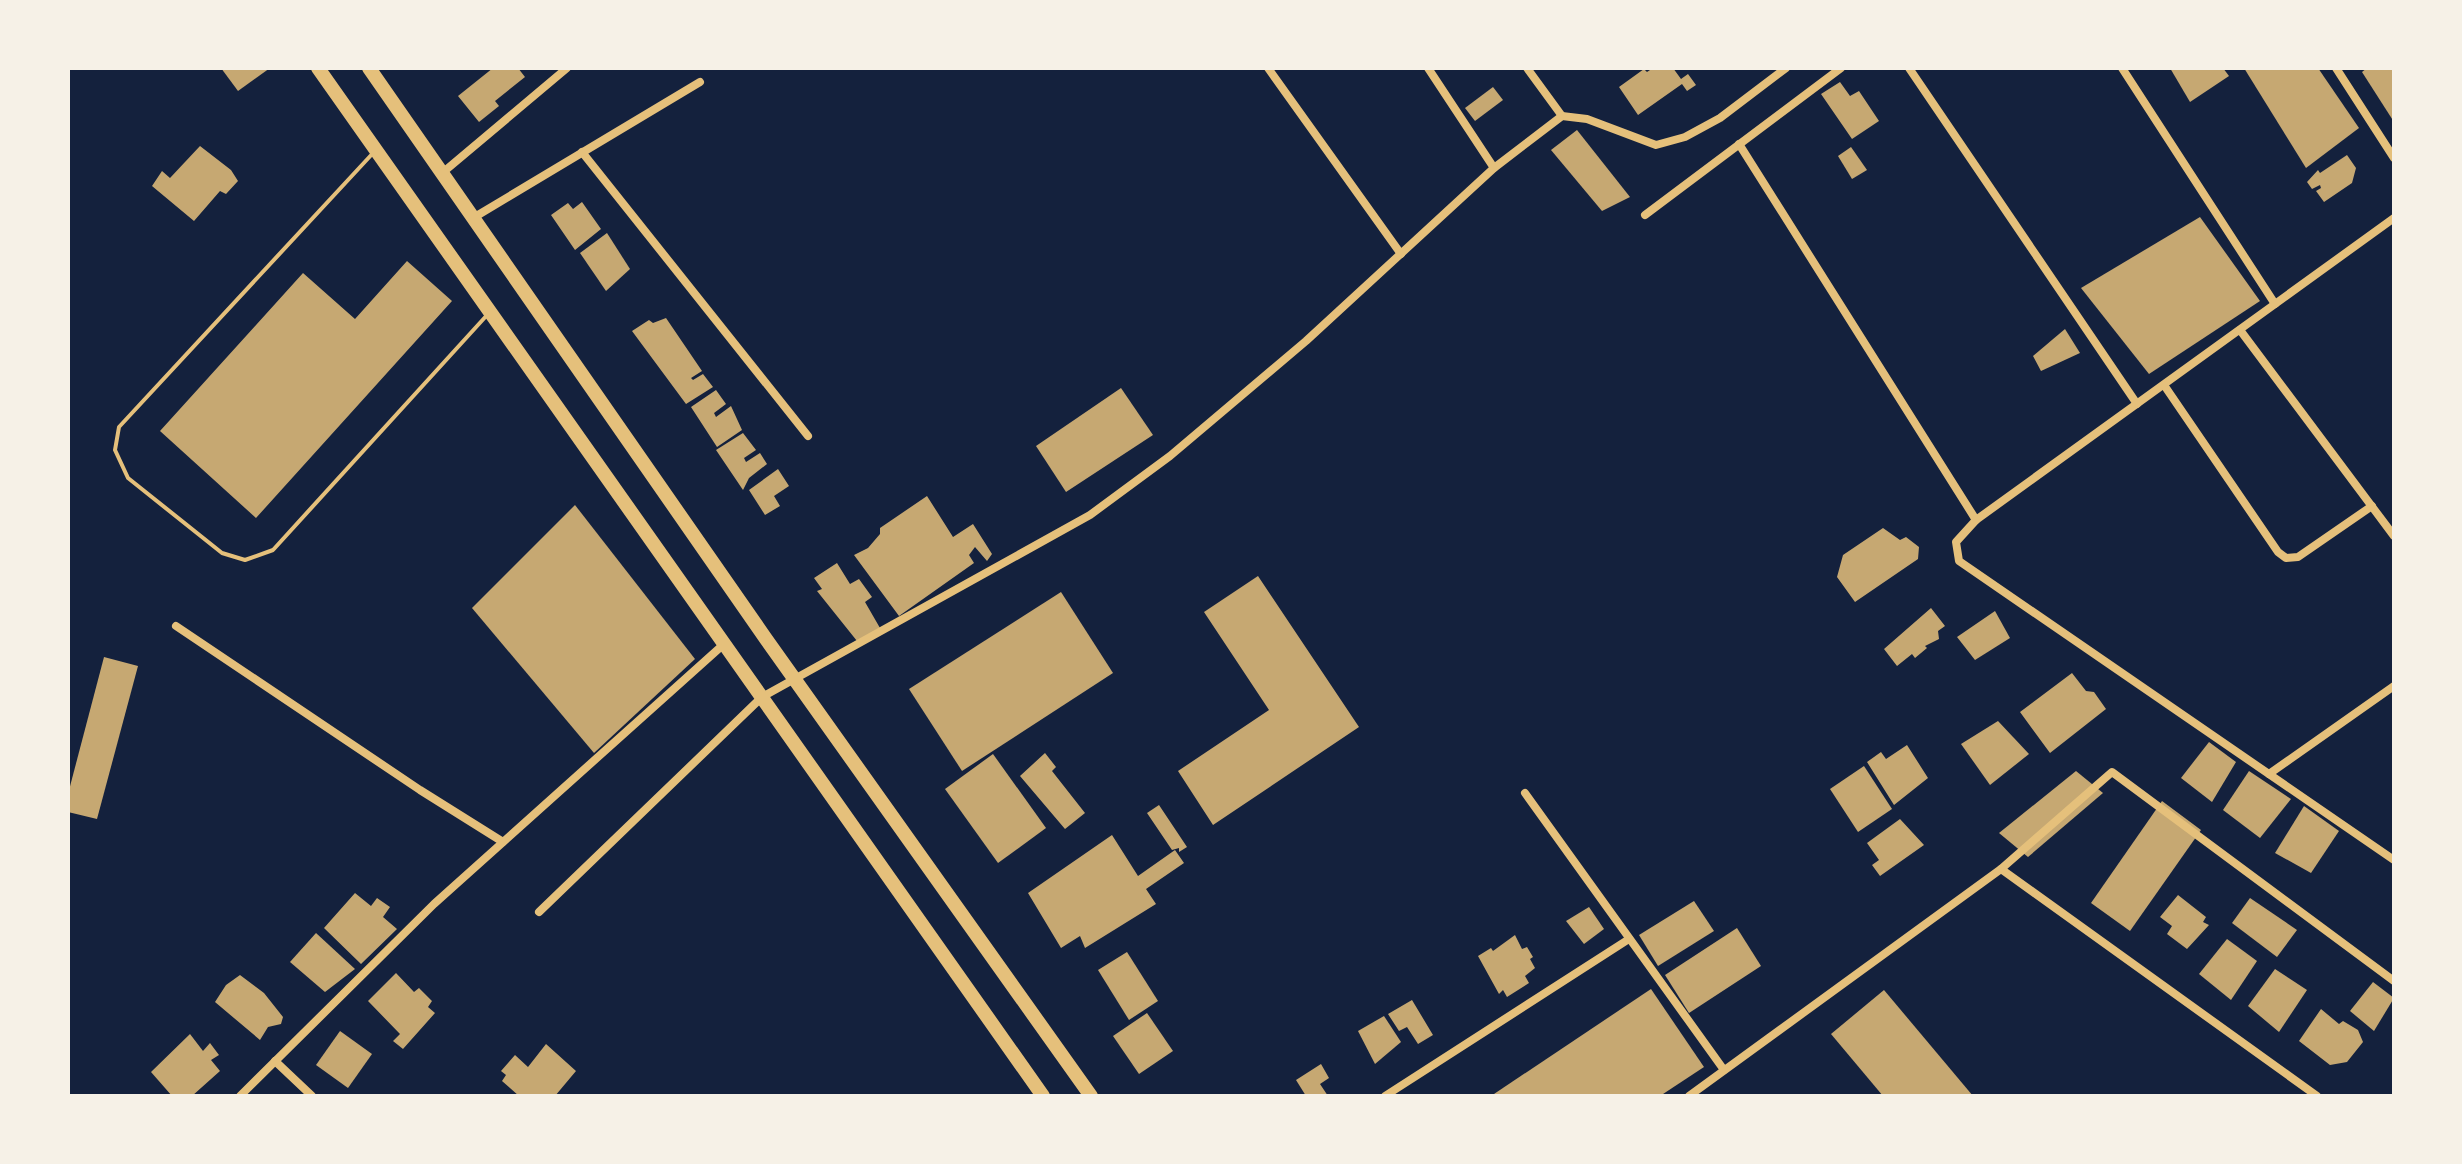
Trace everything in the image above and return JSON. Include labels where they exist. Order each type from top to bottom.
[{"type":"highway","points":[[318,68],[1043,1096]]},
{"type":"highway","points":[[372,70],[441,175],[1091,1096]]},
{"type":"street","points":[[441,175],[567,68]]},
{"type":"street","points":[[1268,68],[1401,254]]},
{"type":"street","points":[[1428,68],[1494,168]]},
{"type":"street","points":[[1527,68],[1562,116]]},
{"type":"street","points":[[539,912],[762,697],[1090,515],[1170,456],[1306,341],[1494,168],[1562,116],[1587,119],[1656,145],[1685,137],[1720,118],[1786,68]]},
{"type":"street","points":[[1645,215],[1841,68]]},
{"type":"street","points":[[1909,68],[2137,404]]},
{"type":"street","points":[[2122,68],[2275,304]]},
{"type":"street","points":[[2336,68],[2394,158]]},
{"type":"street","points":[[472,218],[700,82]]},
{"type":"street","points":[[1739,144],[1976,520]]},
{"type":"street","points":[[582,152],[808,436]]},
{"type":"street","points":[[2394,218],[1976,520],[1956,542],[1959,561],[2394,860]]},
{"type":"street","points":[[2240,330],[2394,536]]},
{"type":"street","points":[[2164,385],[2278,552],[2286,558],[2298,557],[2372,506]]},
{"type":"street","points":[[176,626],[503,842]]},
{"type":"street","points":[[240,1096],[434,904],[724,644]]},
{"type":"street","points":[[2269,774],[2394,686]]},
{"type":"street","points":[[1689,1096],[2001,869],[2112,772],[2394,981]]},
{"type":"street","points":[[1525,793],[1724,1070]]},
{"type":"street","points":[[2001,869],[2317,1096]]},
{"type":"street","points":[[1385,1096],[1629,939]]},
{"type":"street","points":[[275,1061],[312,1096]]},
{"type":"lane","points":[[376,150],[119,427],[115,450],[128,478],[222,553],[245,560],[273,550],[490,313]]},
{"type":"building","points":[[221,68],[270,68],[238,91]]},
{"type":"building","points":[[493,68],[518,68],[525,77],[495,101],[499,106],[479,122],[458,96]]},
{"type":"building","points":[[1653,68],[1673,68],[1681,79],[1688,74],[1696,85],[1687,91],[1682,84],[1638,115],[1619,87],[1644,69],[1647,72]]},
{"type":"building","points":[[2170,68],[2223,68],[2229,76],[2190,102]]},
{"type":"building","points":[[2244,68],[2318,68],[2359,128],[2306,168]]},
{"type":"building","points":[[2367,68],[2394,68],[2394,122],[2362,72]]},
{"type":"building","points":[[1840,82],[1850,96],[1859,91],[1879,121],[1852,139],[1821,94]]},
{"type":"building","points":[[1493,87],[1503,100],[1475,121],[1465,108]]},
{"type":"building","points":[[1577,130],[1630,197],[1602,211],[1551,150]]},
{"type":"building","points":[[200,146],[231,170],[238,181],[226,194],[220,191],[194,221],[152,186],[162,171],[170,178]]},
{"type":"building","points":[[1851,147],[1867,170],[1852,179],[1838,156]]},
{"type":"building","points":[[2347,155],[2356,168],[2352,183],[2324,202],[2316,191],[2321,188],[2320,185],[2312,189],[2307,182],[2318,170],[2320,173]]},
{"type":"building","points":[[582,202],[601,229],[575,250],[551,215],[568,203],[573,209]]},
{"type":"building","points":[[2200,217],[2260,301],[2149,374],[2081,288]]},
{"type":"building","points":[[607,233],[630,269],[606,291],[580,253]]},
{"type":"building","points":[[407,261],[452,301],[256,518],[160,431],[303,273],[355,319]]},
{"type":"building","points":[[666,318],[702,371],[691,378],[693,380],[703,374],[713,387],[686,404],[632,331],[649,320],[653,323]]},
{"type":"building","points":[[2065,329],[2080,353],[2041,371],[2033,356]]},
{"type":"building","points":[[1121,388],[1153,435],[1066,492],[1036,446]]},
{"type":"building","points":[[716,390],[726,404],[714,413],[716,417],[731,406],[742,430],[717,447],[691,407]]},
{"type":"building","points":[[743,433],[756,450],[744,458],[746,462],[760,453],[767,464],[749,478],[743,490],[716,450]]},
{"type":"building","points":[[778,469],[789,486],[774,496],[780,506],[765,515],[749,490]]},
{"type":"building","points":[[927,496],[953,537],[973,524],[992,554],[987,561],[975,547],[969,555],[974,563],[899,616],[854,555],[868,548],[880,534],[880,528]]},
{"type":"building","points":[[575,505],[695,659],[594,753],[472,608]]},
{"type":"building","points":[[1883,528],[1900,540],[1906,537],[1919,547],[1918,559],[1855,602],[1837,577],[1843,555]]},
{"type":"building","points":[[837,563],[850,584],[859,579],[872,597],[865,602],[880,628],[857,641],[817,591],[822,589],[814,578]]},
{"type":"building","points":[[1258,576],[1359,727],[1213,825],[1178,771],[1269,710],[1204,612]]},
{"type":"building","points":[[1061,592],[1113,673],[962,771],[909,689]]},
{"type":"building","points":[[1931,608],[1945,626],[1938,631],[1939,639],[1925,646],[1927,648],[1915,658],[1912,654],[1897,666],[1884,649]]},
{"type":"building","points":[[1995,611],[2010,638],[1975,660],[1957,637]]},
{"type":"building","points":[[104,657],[138,666],[97,819],[68,812],[68,794]]},
{"type":"building","points":[[2072,673],[2086,691],[2094,692],[2106,709],[2050,753],[2020,712]]},
{"type":"building","points":[[1998,721],[2029,754],[1990,785],[1961,744]]},
{"type":"building","points":[[2209,742],[2236,762],[2212,802],[2181,778]]},
{"type":"building","points":[[1907,745],[1928,778],[1894,805],[1867,762],[1881,752],[1886,759]]},
{"type":"building","points":[[1045,753],[1056,767],[1052,771],[1085,813],[1065,829],[1020,776]]},
{"type":"building","points":[[993,754],[1046,828],[998,863],[945,789]]},
{"type":"building","points":[[1864,766],[1892,809],[1858,832],[1830,789]]},
{"type":"building","points":[[2076,771],[2103,793],[2028,857],[1999,833]]},
{"type":"building","points":[[2249,771],[2291,799],[2260,838],[2223,810]]},
{"type":"building","points":[[2162,801],[2201,830],[2130,931],[2091,903]]},
{"type":"building","points":[[1159,805],[1187,847],[1179,852],[1179,848],[1172,850],[1147,813]]},
{"type":"building","points":[[2304,806],[2339,831],[2311,873],[2275,853]]},
{"type":"building","points":[[1900,819],[1924,845],[1880,876],[1872,865],[1879,860],[1867,843]]},
{"type":"building","points":[[1112,835],[1138,876],[1175,850],[1184,863],[1146,889],[1156,904],[1085,948],[1080,936],[1061,948],[1028,893]]},
{"type":"building","points":[[355,893],[371,906],[377,898],[390,907],[383,917],[397,929],[361,964],[324,928]]},
{"type":"building","points":[[2178,895],[2206,917],[2203,922],[2209,925],[2187,949],[2167,934],[2172,926],[2160,917]]},
{"type":"building","points":[[2250,898],[2297,930],[2277,957],[2232,923]]},
{"type":"building","points":[[1694,901],[1714,931],[1658,966],[1639,935]]},
{"type":"building","points":[[1589,907],[1604,929],[1584,944],[1566,921]]},
{"type":"building","points":[[1737,928],[1761,966],[1689,1013],[1665,975]]},
{"type":"building","points":[[316,933],[355,969],[325,992],[290,962]]},
{"type":"building","points":[[1515,935],[1522,949],[1527,947],[1535,968],[1525,976],[1529,983],[1507,997],[1503,990],[1499,994],[1478,956],[1491,948],[1493,951]]},
{"type":"building","points":[[2227,939],[2257,961],[2231,1000],[2199,974]]},
{"type":"building","points":[[1127,952],[1158,1001],[1129,1020],[1098,970]]},
{"type":"building","points":[[2275,969],[2307,990],[2279,1032],[2248,1006]]},
{"type":"building","points":[[396,973],[414,992],[419,988],[432,1001],[428,1007],[435,1013],[403,1049],[393,1041],[400,1034],[368,1001]]},
{"type":"building","points":[[240,975],[264,993],[283,1017],[281,1024],[268,1027],[260,1040],[215,1002],[226,985]]},
{"type":"building","points":[[2373,982],[2394,998],[2374,1031],[2350,1011]]},
{"type":"building","points":[[1651,989],[1704,1067],[1660,1096],[1491,1096]]},
{"type":"building","points":[[1884,990],[1973,1096],[1883,1096],[1831,1034]]},
{"type":"building","points":[[1412,1000],[1433,1035],[1418,1044],[1407,1027],[1399,1031],[1388,1014]]},
{"type":"building","points":[[2321,1009],[2339,1024],[2343,1021],[2358,1030],[2363,1042],[2347,1062],[2330,1065],[2299,1041]]},
{"type":"building","points":[[1147,1013],[1173,1051],[1139,1074],[1113,1036]]},
{"type":"building","points":[[1384,1016],[1401,1042],[1375,1064],[1358,1031]]},
{"type":"building","points":[[340,1031],[372,1054],[348,1088],[316,1065]]},
{"type":"building","points":[[190,1034],[203,1051],[210,1043],[219,1055],[211,1060],[220,1071],[192,1096],[172,1096],[151,1072]]},
{"type":"building","points":[[546,1044],[576,1071],[555,1096],[519,1096],[502,1081],[506,1075],[501,1071],[515,1055],[528,1067]]},
{"type":"building","points":[[1321,1064],[1329,1078],[1320,1084],[1328,1096],[1306,1096],[1296,1080]]}]
